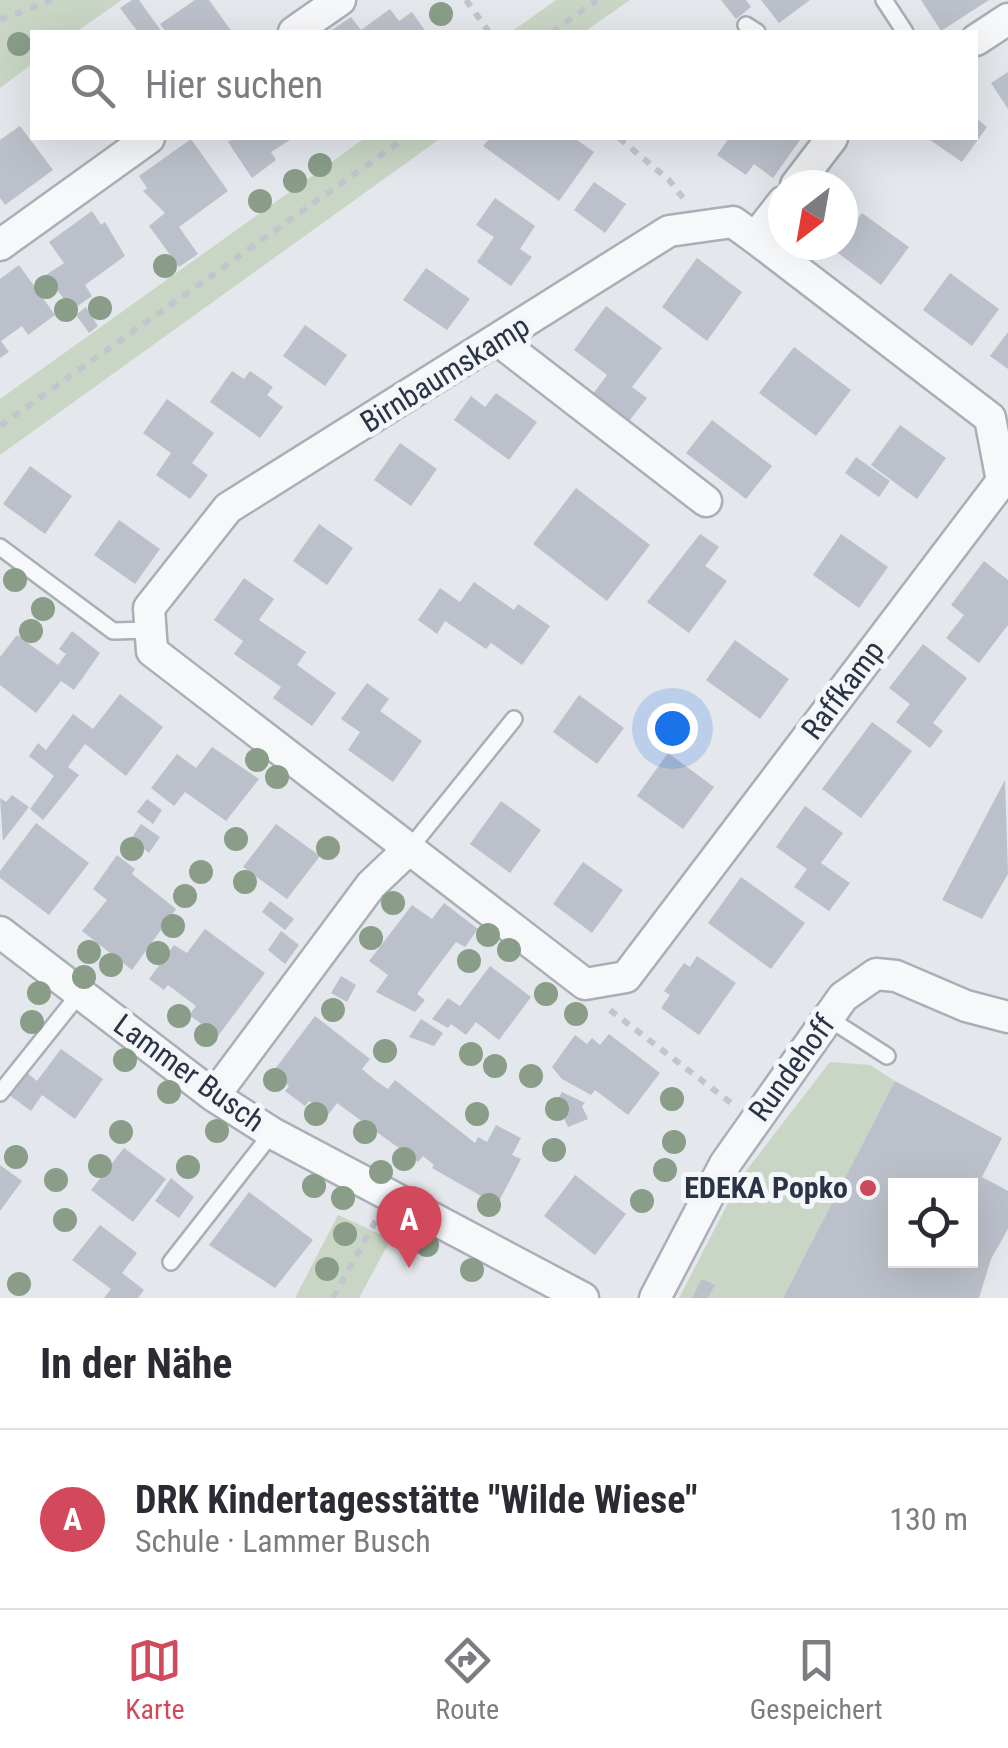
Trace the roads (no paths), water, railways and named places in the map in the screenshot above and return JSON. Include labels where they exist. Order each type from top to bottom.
[{"type":"street","points":[[297,30],[340,0]]},
{"type":"street","points":[[978,39],[1008,19]]},
{"type":"street","points":[[0,245],[146,140]]},
{"type":"street","points":[[807,170],[830,140]]},
{"type":"street","points":[[755,238],[768,221]]},
{"type":"street","name":"Birnbaumskamp","points":[[150,630],[150,608],[228,508],[499,341],[668,231],[734,222],[755,238]]},
{"type":"street","name":"Raffkamp","points":[[410,848],[585,984],[626,977],[1002,481],[990,418],[755,238]]},
{"type":"street","points":[[499,341],[706,502]]},
{"type":"street","points":[[150,630],[152,652],[410,848],[371,885],[214,1096]]},
{"type":"street","name":"Lammer Busch","points":[[0,932],[214,1096],[272,1133],[584,1298]]},
{"type":"street","name":"Rundehoff","points":[[655,1298],[725,1164],[843,997],[876,974],[896,976],[966,1006],[1008,1017]]},
{"type":"lane","points":[[884,0],[903,30]]},
{"type":"lane","points":[[0,547],[113,632],[150,630]]},
{"type":"lane","points":[[410,848],[514,719]]},
{"type":"lane","points":[[0,1093],[80,994]]},
{"type":"lane","points":[[828,1018],[887,1056]]},
{"type":"lane","points":[[171,1262],[272,1133]]},
{"type":"place","name":"EDEKA Popko","points":[[868,1188]]},
{"type":"place","name":"DRK Kindertagesstätte \"Wilde Wiese\"","points":[[409,1268]]}]
